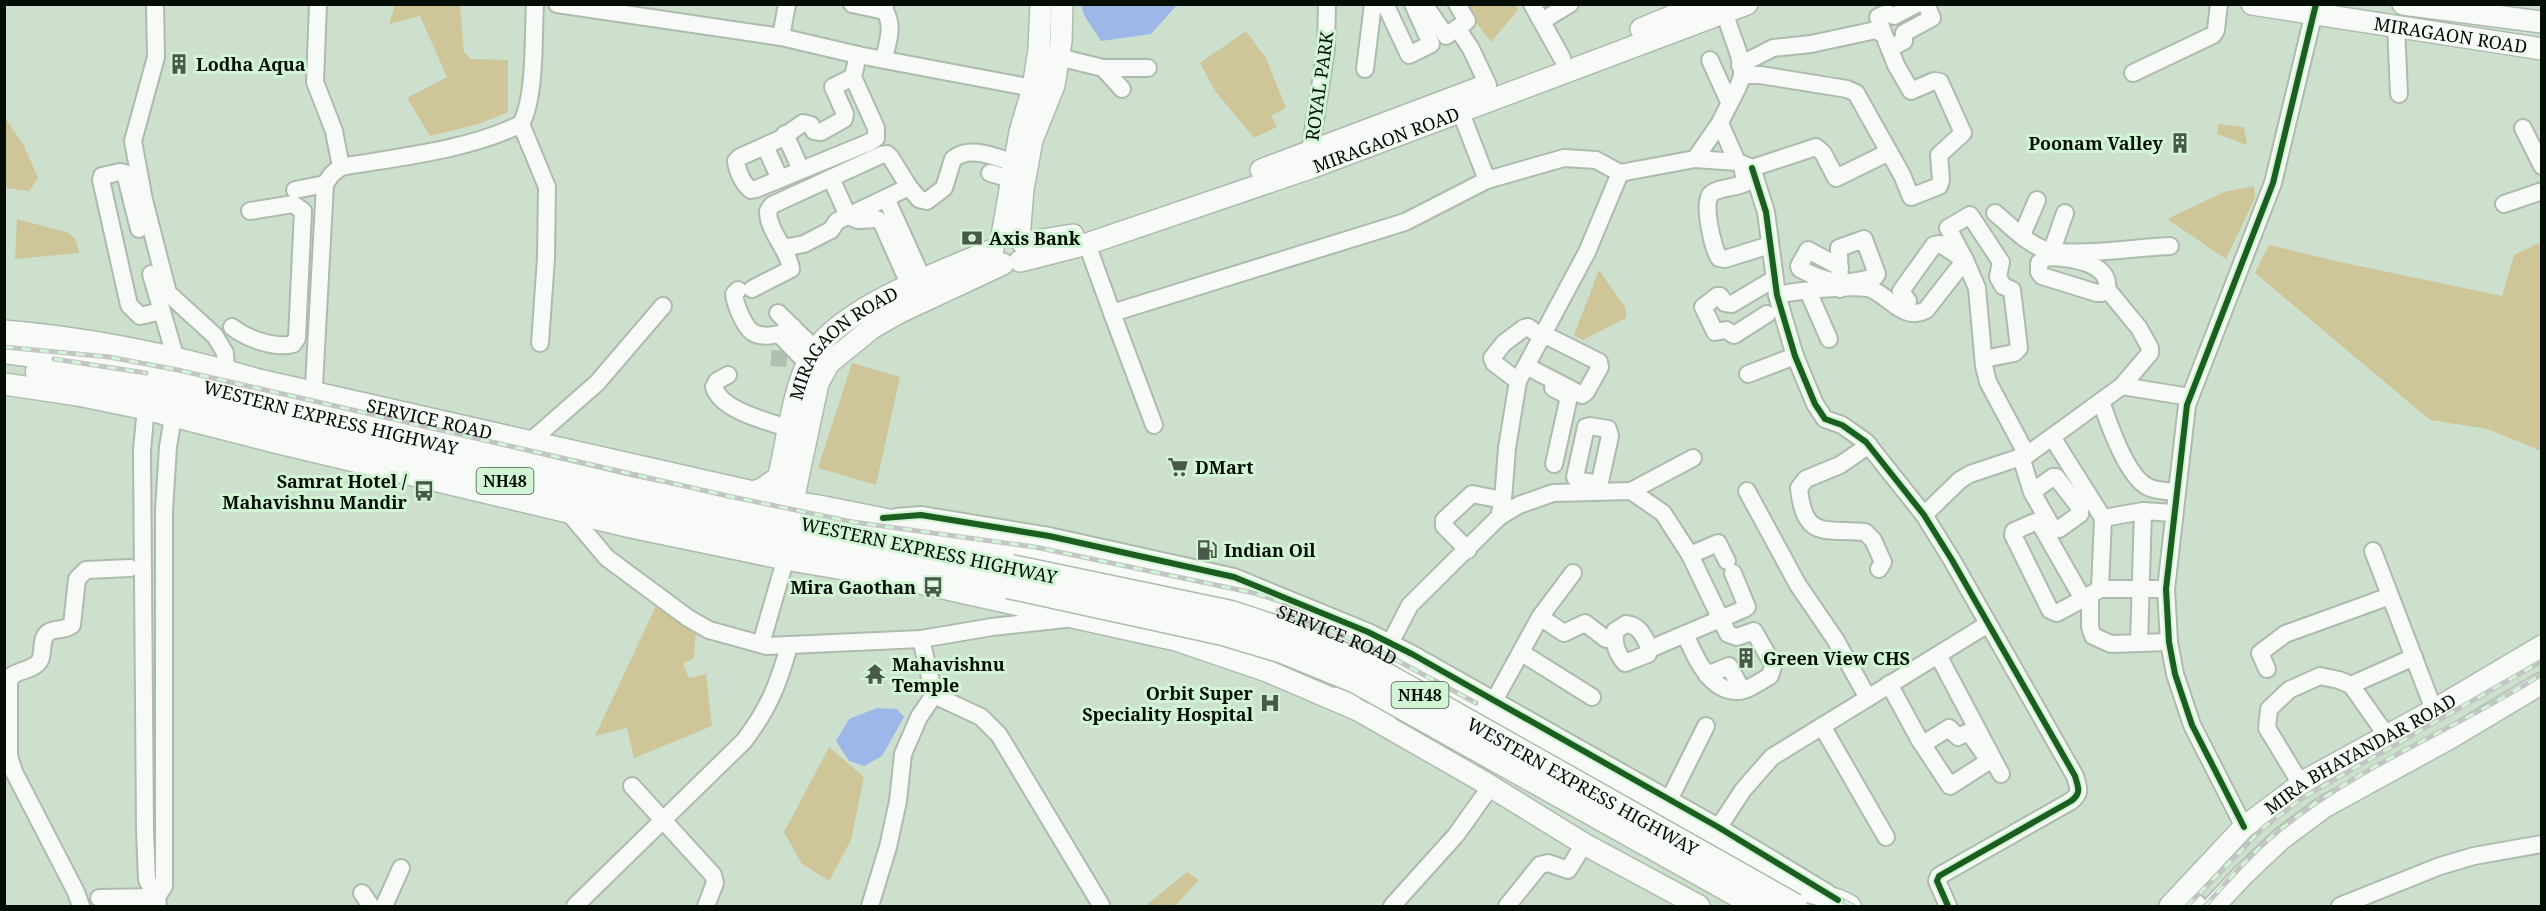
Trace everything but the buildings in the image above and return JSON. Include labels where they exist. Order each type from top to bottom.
[{"type":"highway","name":"WESTERN EXPRESS HIGHWAY","points":[[4,351],[163,375],[629,489],[1010,576],[1280,650],[1356,681],[1758,906]]},
{"type":"highway","name":"WESTERN EXPRESS HIGHWAY","points":[[4,367],[174,406],[311,413],[627,510],[780,523]]},
{"type":"highway","name":"WESTERN EXPRESS HIGHWAY","points":[[1010,576],[1231,613],[1286,631],[1366,664],[1795,906]]},
{"type":"main road","points":[[1010,249],[1043,87],[1039,50],[1041,4]]},
{"type":"main road","points":[[1010,249],[1012,171],[1020,132],[1058,57],[1062,4]]},
{"type":"main road","name":"MIRAGAON ROAD","points":[[1458,104],[1488,85],[1702,4]]},
{"type":"main road","name":"MIRAGAON ROAD","points":[[809,361],[865,333],[1010,249],[1087,244],[1458,104],[1724,9],[1747,4]]},
{"type":"main road","name":"MIRAGAON ROAD","points":[[2252,4],[2315,9],[2396,26],[2541,48]]},
{"type":"main road","name":"MIRAGAON ROAD","points":[[2403,4],[2481,10],[2541,22]]},
{"type":"main road","name":"MIRAGAON ROAD","points":[[780,523],[779,477],[809,361],[843,323],[916,283],[1010,249],[1080,234],[1312,159]]},
{"type":"main road","name":"SERVICE ROAD","points":[[4,331],[74,338],[226,370],[311,413],[532,441],[753,492],[762,489],[779,477]]},
{"type":"main road","name":"MIRAGAON ROAD","points":[[780,523],[818,383],[809,361]]},
{"type":"main road","points":[[4,384],[78,395],[147,400]]},
{"type":"main road","points":[[174,406],[275,442],[568,512],[780,523],[902,579],[1176,640],[1267,671],[1328,697],[1389,728],[1491,786],[1584,844],[1699,906]]},
{"type":"main road","name":"SERVICE ROAD","points":[[780,523],[883,518],[1151,565],[1265,603],[1387,650],[1714,835],[1784,885],[1844,903]]},
{"type":"main road","name":"MIRA BHAYANDAR ROAD","points":[[2177,899],[2244,827],[2301,784],[2434,710],[2541,646]]},
{"type":"main road","name":"MIRA BHAYANDAR ROAD","points":[[2214,906],[2281,839],[2324,807],[2450,738],[2541,683]]},
{"type":"main road","points":[[2222,850],[2244,874]]},
{"type":"street","points":[[155,4],[156,57],[134,141],[141,181],[168,293],[214,336],[225,353],[226,370]]},
{"type":"street","points":[[318,4],[315,82],[334,131],[341,167]]},
{"type":"street","points":[[311,413],[325,184],[341,167],[442,148],[505,132],[521,124],[526,114],[532,73],[535,4]]},
{"type":"street","points":[[557,4],[781,37],[858,55],[1043,87]]},
{"type":"street","points":[[781,37],[787,4]]},
{"type":"street","points":[[852,4],[885,8],[891,21],[891,28],[884,58]]},
{"type":"street","name":"ROYAL PARK","points":[[1312,159],[1326,50],[1327,4]]},
{"type":"street","points":[[1365,69],[1373,4]]},
{"type":"street","points":[[1385,4],[1407,54],[1412,55],[1431,44],[1413,4]]},
{"type":"street","points":[[1424,4],[1444,35],[1448,36],[1468,19],[1457,4]]},
{"type":"street","points":[[1532,4],[1562,58]]},
{"type":"street","points":[[1741,70],[1851,90],[1856,93],[1889,152],[1910,196],[1913,196],[1939,186],[1941,180],[1939,155],[1963,133],[1940,82],[1934,81],[1911,91],[1896,66],[1878,17],[1887,13],[1894,16],[1917,4]]},
{"type":"street","points":[[1741,70],[1773,48],[1811,44],[1872,30],[1887,42],[1904,41],[1904,33],[1932,18],[1926,4]]},
{"type":"street","points":[[2133,73],[2213,35],[2216,30],[2219,4]]},
{"type":"street","points":[[1542,21],[1566,6]]},
{"type":"street","points":[[1695,159],[1720,123],[1741,70],[1724,9]]},
{"type":"street","points":[[2244,827],[2192,725],[2175,674],[2169,642],[2166,589],[2187,405],[2223,306],[2273,183],[2315,9]]},
{"type":"street","points":[[2396,26],[2399,94]]},
{"type":"street","points":[[1458,28],[1472,49],[1488,85]]},
{"type":"street","points":[[853,77],[833,87],[845,114],[844,119],[821,132],[814,131],[811,125],[803,123],[780,139],[740,157],[736,162],[737,168],[747,187],[751,190],[780,179],[876,138],[876,128],[853,77],[858,55]]},
{"type":"street","points":[[1058,57],[1103,68],[1148,68]]},
{"type":"street","points":[[1710,60],[1730,102]]},
{"type":"street","points":[[1103,68],[1122,89]]},
{"type":"street","points":[[1458,104],[1487,180]]},
{"type":"street","points":[[1720,123],[1744,165],[1766,212],[1775,287],[1795,356],[1815,404],[1825,419],[1852,432],[1869,446],[1924,515],[2075,776],[2079,792],[2072,801],[1939,876],[1937,881],[1948,906]]},
{"type":"street","points":[[521,124],[547,187],[546,258],[540,343]]},
{"type":"street","points":[[2523,128],[2541,166]]},
{"type":"street","points":[[785,134],[801,170]]},
{"type":"street","points":[[765,146],[780,179]]},
{"type":"street","points":[[1112,313],[1405,222],[1487,180],[1564,158],[1596,160],[1620,173],[1695,159],[1744,165],[1816,147],[1823,153],[1835,177],[1840,178],[1889,152]]},
{"type":"street","points":[[786,331],[758,334],[748,328],[734,294],[790,272],[791,267],[783,248],[770,225],[768,211],[772,205],[886,154],[919,199],[927,201],[944,188],[953,159],[964,152],[974,152],[1012,171]]},
{"type":"street","points":[[1744,165],[1745,183],[1713,192],[1708,198],[1709,222],[1716,253],[1719,258],[1725,259],[1770,245]]},
{"type":"street","points":[[990,173],[1012,171]]},
{"type":"street","points":[[161,311],[140,316],[129,305],[101,180],[103,176],[120,172],[126,175],[161,311],[176,359]]},
{"type":"street","points":[[1499,517],[1503,500],[1507,448],[1522,373],[1544,336],[1587,252],[1620,173]]},
{"type":"street","points":[[831,178],[848,216],[858,220],[877,219],[882,223],[916,283]]},
{"type":"street","points":[[295,190],[325,184]]},
{"type":"street","points":[[783,248],[804,244],[831,230],[837,221],[909,187]]},
{"type":"street","points":[[2504,204],[2541,191]]},
{"type":"street","points":[[886,198],[916,283]]},
{"type":"street","points":[[2022,235],[2037,200]]},
{"type":"street","points":[[232,327],[252,339],[285,346],[293,345],[297,338],[303,211],[293,204],[250,211]]},
{"type":"street","points":[[1995,213],[2031,242],[2052,250],[2068,252],[2170,246]]},
{"type":"street","points":[[2052,250],[2065,213]]},
{"type":"street","points":[[1984,359],[2014,353],[2019,348],[2012,290],[2003,286],[1999,279],[2001,261],[1970,215],[1948,228],[1977,288],[1984,359],[1988,382],[2024,456],[2032,492]]},
{"type":"street","points":[[1087,244],[1154,425]]},
{"type":"street","points":[[1905,311],[1908,301],[1900,291],[1934,244],[1940,244],[1965,260]]},
{"type":"street","points":[[2100,250],[2118,284],[2122,307]]},
{"type":"street","points":[[1767,314],[1734,335],[1726,330],[1714,332],[1703,307],[1718,296],[1725,303],[1732,304],[1775,287],[1808,291],[1840,280],[1867,288],[1905,311],[1916,313],[1926,310],[1965,260]]},
{"type":"street","points":[[301,274],[319,275]]},
{"type":"street","points":[[1977,288],[1999,279]]},
{"type":"street","points":[[1924,515],[1960,480],[1970,474],[2024,456],[2122,386],[2150,353],[2150,348],[2107,289]]},
{"type":"street","points":[[1808,291],[1829,339]]},
{"type":"street","points":[[532,441],[597,383],[663,306]]},
{"type":"street","points":[[778,313],[786,331],[809,361]]},
{"type":"street","points":[[1528,327],[1544,336],[1599,362],[1600,367],[1587,392],[1582,394],[1494,363],[1492,358],[1504,343],[1524,328],[1528,327]]},
{"type":"street","points":[[1748,374],[1795,356]]},
{"type":"street","points":[[1522,373],[1568,398],[1554,464]]},
{"type":"street","points":[[728,375],[717,381],[714,387],[721,400],[740,411],[790,429]]},
{"type":"street","points":[[2122,386],[2190,397]]},
{"type":"street","points":[[147,400],[142,450],[144,509],[139,568],[147,880],[157,902]]},
{"type":"street","points":[[2101,401],[2113,436],[2138,478],[2147,487],[2176,492]]},
{"type":"street","points":[[157,902],[164,886],[165,511],[168,447],[174,406]]},
{"type":"street","points":[[2052,436],[2103,518],[2091,594],[2090,627],[2093,636],[2111,644],[2169,642]]},
{"type":"street","points":[[1869,446],[1840,465],[1806,478],[1799,488],[1800,504],[1814,527],[1825,532],[1865,532],[1878,548],[1882,562],[1880,569]]},
{"type":"street","points":[[1631,491],[1693,458]]},
{"type":"street","points":[[1389,728],[1386,716],[1372,695],[1375,677],[1410,604],[1468,550],[1499,517],[1543,495],[1598,488],[1631,491],[1663,513],[1690,555],[1728,634],[1733,636],[1750,631],[1757,633],[1773,666],[1770,676],[1742,690],[1735,691],[1723,687],[1700,667],[1685,634]]},
{"type":"street","points":[[1747,491],[1798,585],[1835,639],[1868,698]]},
{"type":"street","points":[[1468,550],[1444,526],[1444,520],[1472,494],[1503,500]]},
{"type":"street","points":[[144,509],[165,511]]},
{"type":"street","points":[[2103,518],[2143,511],[2173,513]]},
{"type":"street","points":[[2139,643],[2143,511]]},
{"type":"street","points":[[568,512],[607,558],[688,618],[710,630],[761,644],[789,646],[921,639],[992,627],[1079,618]]},
{"type":"street","points":[[2091,594],[2039,522],[2014,531],[2013,536],[2050,610],[2057,613],[2091,594],[2166,589]]},
{"type":"street","points":[[761,644],[780,523]]},
{"type":"street","points":[[1650,649],[1747,607],[1718,543],[1690,555]]},
{"type":"street","points":[[2373,551],[2434,710]]},
{"type":"street","points":[[81,906],[14,772],[9,756],[9,683],[11,676],[35,665],[41,659],[46,635],[49,632],[72,626],[77,579],[81,573],[86,570],[139,568]]},
{"type":"street","points":[[1494,701],[1540,617],[1573,573]]},
{"type":"street","points":[[2267,669],[2260,653],[2276,639],[2390,596]]},
{"type":"street","points":[[1540,617],[1564,633],[1585,623],[1606,639]]},
{"type":"street","points":[[1453,686],[1494,701],[1644,795],[1669,800],[1714,835],[1743,790],[1772,757],[1988,624]]},
{"type":"street","points":[[870,906],[891,836],[898,801],[903,754],[919,717],[934,694],[921,639]]},
{"type":"street","points":[[585,903],[663,820],[744,741],[761,719],[779,684],[789,646]]},
{"type":"street","points":[[1522,653],[1592,697]]},
{"type":"street","points":[[1938,655],[2001,774]]},
{"type":"street","points":[[2351,686],[2414,657]]},
{"type":"street","points":[[2301,784],[2266,728],[2269,709],[2289,690],[2320,676],[2339,680],[2351,686],[2387,736]]},
{"type":"street","points":[[1328,697],[1348,692],[1355,693],[1375,677]]},
{"type":"street","points":[[1889,684],[1923,744]]},
{"type":"street","points":[[934,694],[981,717],[999,735],[1101,905]]},
{"type":"street","points":[[1669,800],[1706,726]]},
{"type":"street","points":[[1822,726],[1886,837]]},
{"type":"street","points":[[144,765],[164,768]]},
{"type":"street","points":[[632,786],[713,875],[715,883],[706,906]]},
{"type":"street","points":[[1392,906],[1456,835],[1491,786]]},
{"type":"street","points":[[145,803],[164,804]]},
{"type":"street","points":[[1507,906],[1540,865],[1548,863],[1568,870],[1584,844]]},
{"type":"street","points":[[2340,906],[2440,866],[2474,856],[2541,844]]},
{"type":"street","points":[[384,906],[401,868]]},
{"type":"street","points":[[99,898],[157,902]]},
{"type":"street","points":[[2177,899],[2200,906]]},
{"type":"shaded area","points":[[395,5],[460,5],[464,52],[471,59],[508,60],[508,112],[479,124],[430,136],[407,98],[447,77],[420,16],[389,24]]},
{"type":"shaded area","points":[[1463,5],[1516,5],[1518,10],[1491,42]]},
{"type":"shaded area","points":[[1246,31],[1266,58],[1286,108],[1271,116],[1277,127],[1254,138],[1215,91],[1200,63]]},
{"type":"shaded area","points":[[5,118],[23,144],[38,178],[29,191],[5,188]]},
{"type":"shaded area","points":[[2218,124],[2244,127],[2247,145],[2217,134]]},
{"type":"shaded area","points":[[2254,186],[2255,198],[2226,259],[2167,219],[2224,192]]},
{"type":"shaded area","points":[[17,219],[69,233],[76,240],[79,253],[15,259]]},
{"type":"shaded area","points":[[2541,242],[2541,451],[2488,429],[2430,420],[2255,273],[2269,245],[2502,296],[2514,255]]},
{"type":"shaded area","points":[[1599,270],[1626,309],[1626,318],[1583,340],[1574,335]]},
{"type":"shaded area","points":[[852,363],[900,377],[876,485],[818,468]]},
{"type":"shaded area","points":[[656,606],[696,629],[694,658],[683,664],[689,678],[706,674],[712,726],[634,758],[627,728],[595,736]]},
{"type":"shaded area","points":[[829,747],[864,777],[851,840],[829,881],[801,863],[784,832]]},
{"type":"shaded area","points":[[1187,872],[1199,880],[1175,906],[1145,906]]},
{"type":"water","points":[[1081,4],[1177,5],[1151,34],[1101,41],[1084,15]]},
{"type":"water","points":[[877,708],[897,709],[904,717],[882,756],[864,766],[849,761],[836,741],[849,719]]},
{"type":"tunnel","points":[[771,358],[788,359]]},
{"type":"railway","points":[[4,347],[109,357],[178,370],[728,496],[853,522],[1035,547],[1254,593],[1317,613],[1382,640],[1557,738]]},
{"type":"railway","points":[[54,359],[146,373]]},
{"type":"railway","points":[[1278,610],[1378,650],[1476,703]]},
{"type":"railway","points":[[2187,906],[2264,827],[2304,797],[2542,661]]},
{"type":"railway","points":[[2205,906],[2256,851],[2306,810],[2371,769],[2542,674]]},
{"type":"railway","points":[[1813,884],[1853,906]]},
{"type":"cycle path","points":[[2244,827],[2192,725],[2175,674],[2169,642],[2166,589],[2187,405],[2273,183],[2316,4]]},
{"type":"cycle path","points":[[1752,168],[1766,212],[1777,295],[1795,356],[1815,404],[1825,419],[1842,425],[1866,442],[1924,515],[1952,560],[2077,783],[2078,792],[2071,801],[1939,876],[1937,881],[1948,906]]},
{"type":"cycle path","points":[[883,518],[921,515],[1049,536],[1234,577],[1368,632],[1412,654],[1718,827],[1838,900]]},
{"type":"place","name":"Lodha Aqua","points":[[179,64]]},
{"type":"place","name":"Poonam Valley","points":[[2180,143]]},
{"type":"place","name":"Axis Bank","points":[[972,238]]},
{"type":"place","name":"DMart","points":[[1178,467]]},
{"type":"place","name":"Samrat Hotel / Mahavishnu Mandir","points":[[424,491]]},
{"type":"place","name":"Indian Oil","points":[[1207,550]]},
{"type":"place","name":"Mira Gaothan","points":[[933,587]]},
{"type":"place","name":"Green View CHS","points":[[1746,658]]},
{"type":"place","name":"Mahavishnu Temple","points":[[875,674]]},
{"type":"place","name":"Orbit Super Speciality Hospital","points":[[1270,703]]}]
